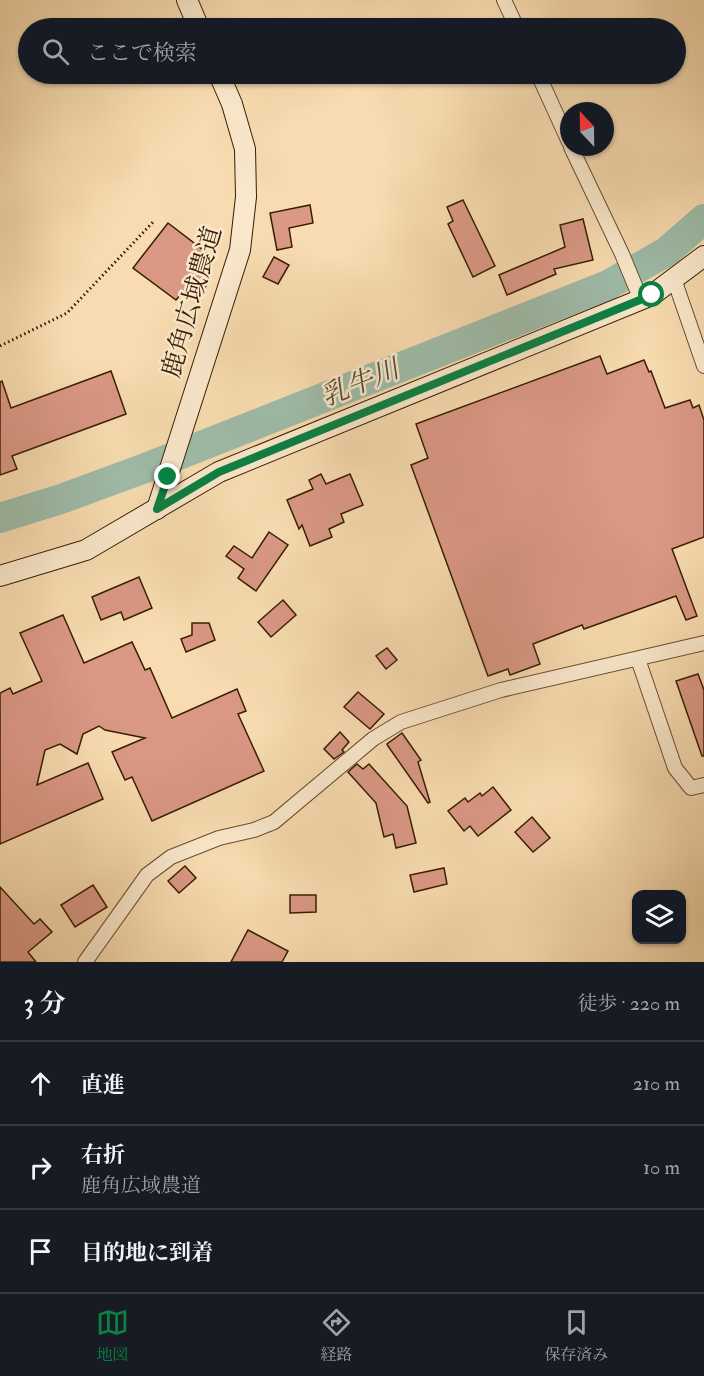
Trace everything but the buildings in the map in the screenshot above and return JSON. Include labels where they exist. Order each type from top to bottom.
[{"type":"street","points":[[187,0],[195,18]]},
{"type":"street","points":[[504,0],[512,18]]},
{"type":"street","name":"鹿角広域農道","points":[[157,509],[240,250],[246,197],[244,149],[232,104],[223,84]]},
{"type":"street","points":[[543,84],[560,122]]},
{"type":"street","points":[[575,156],[622,254],[640,299]]},
{"type":"street","points":[[0,576],[86,550],[219,472],[652,295],[704,256]]},
{"type":"street","points":[[674,279],[704,366]]},
{"type":"street","points":[[85,962],[147,875],[171,857],[219,838],[254,830],[274,822],[373,739],[401,722],[501,690],[704,643]]},
{"type":"street","points":[[638,658],[675,768],[691,788],[704,785]]},
{"type":"path","points":[[0,346],[67,313],[154,221]]},
{"type":"waterway","name":"乳牛川","points":[[0,518],[61,499],[148,467],[608,285],[666,252],[704,219]]},
{"type":"route","points":[[168,477],[157,509],[219,472],[652,295]]}]
